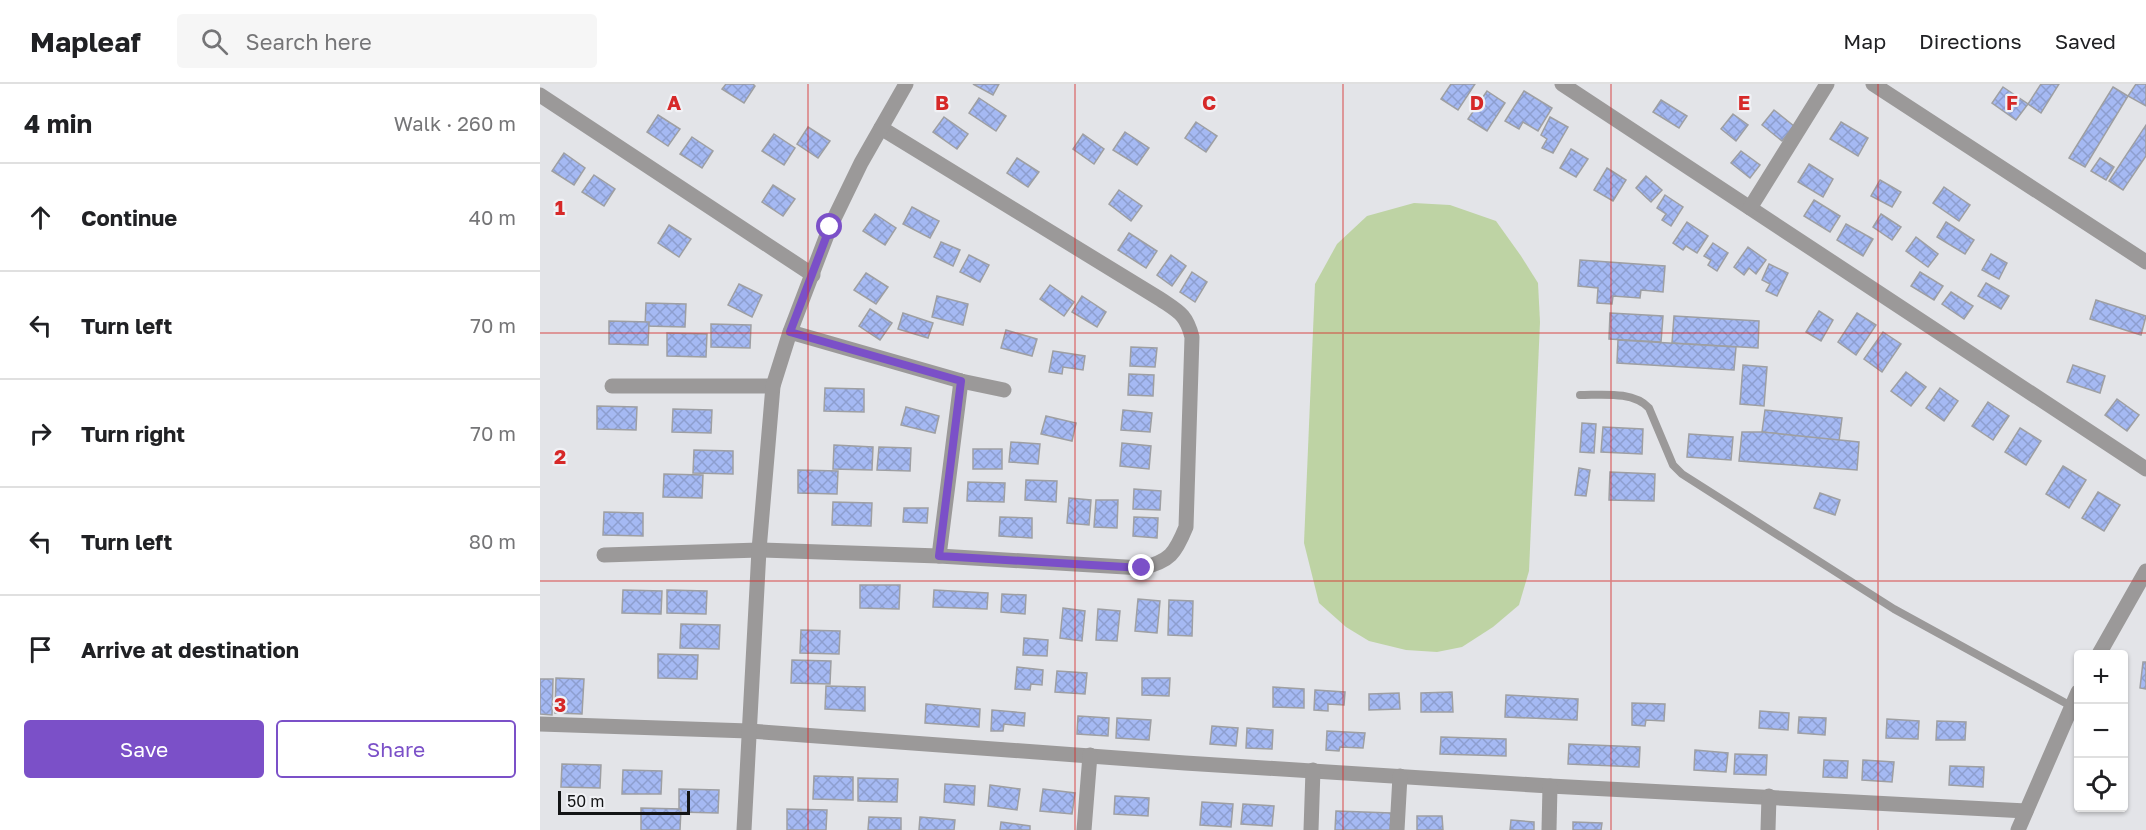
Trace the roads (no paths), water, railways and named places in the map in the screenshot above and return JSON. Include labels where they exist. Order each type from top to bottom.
[{"type":"street","points":[[744,830],[759,550],[773,386],[790,332],[830,227],[861,163],[906,84]]},
{"type":"street","points":[[1562,84],[2146,469]]},
{"type":"street","points":[[1749,208],[1827,84]]},
{"type":"street","points":[[1873,84],[2146,262]]},
{"type":"street","points":[[540,95],[813,275]]},
{"type":"street","points":[[604,555],[759,550],[939,556],[1142,568],[1164,563],[1174,551],[1186,527],[1192,337],[1188,321],[1160,299],[881,128]]},
{"type":"street","points":[[790,332],[961,381],[1004,390]]},
{"type":"street","points":[[939,556],[961,381]]},
{"type":"street","points":[[612,386],[773,386]]},
{"type":"street","points":[[2101,650],[2146,571]]},
{"type":"street","points":[[2018,830],[2074,701]]},
{"type":"street","points":[[540,731],[540,723],[749,731],[1185,763],[1550,786],[2026,811]]},
{"type":"street","points":[[1084,830],[1090,755]]},
{"type":"street","points":[[1311,830],[1313,770]]},
{"type":"street","points":[[1397,830],[1400,776]]},
{"type":"street","points":[[1549,830],[1550,786]]},
{"type":"street","points":[[1768,830],[1769,796]]},
{"type":"lane","points":[[1580,395],[1631,397],[1643,402],[1649,408],[1673,465],[1682,474],[1894,609],[2074,699]]}]
